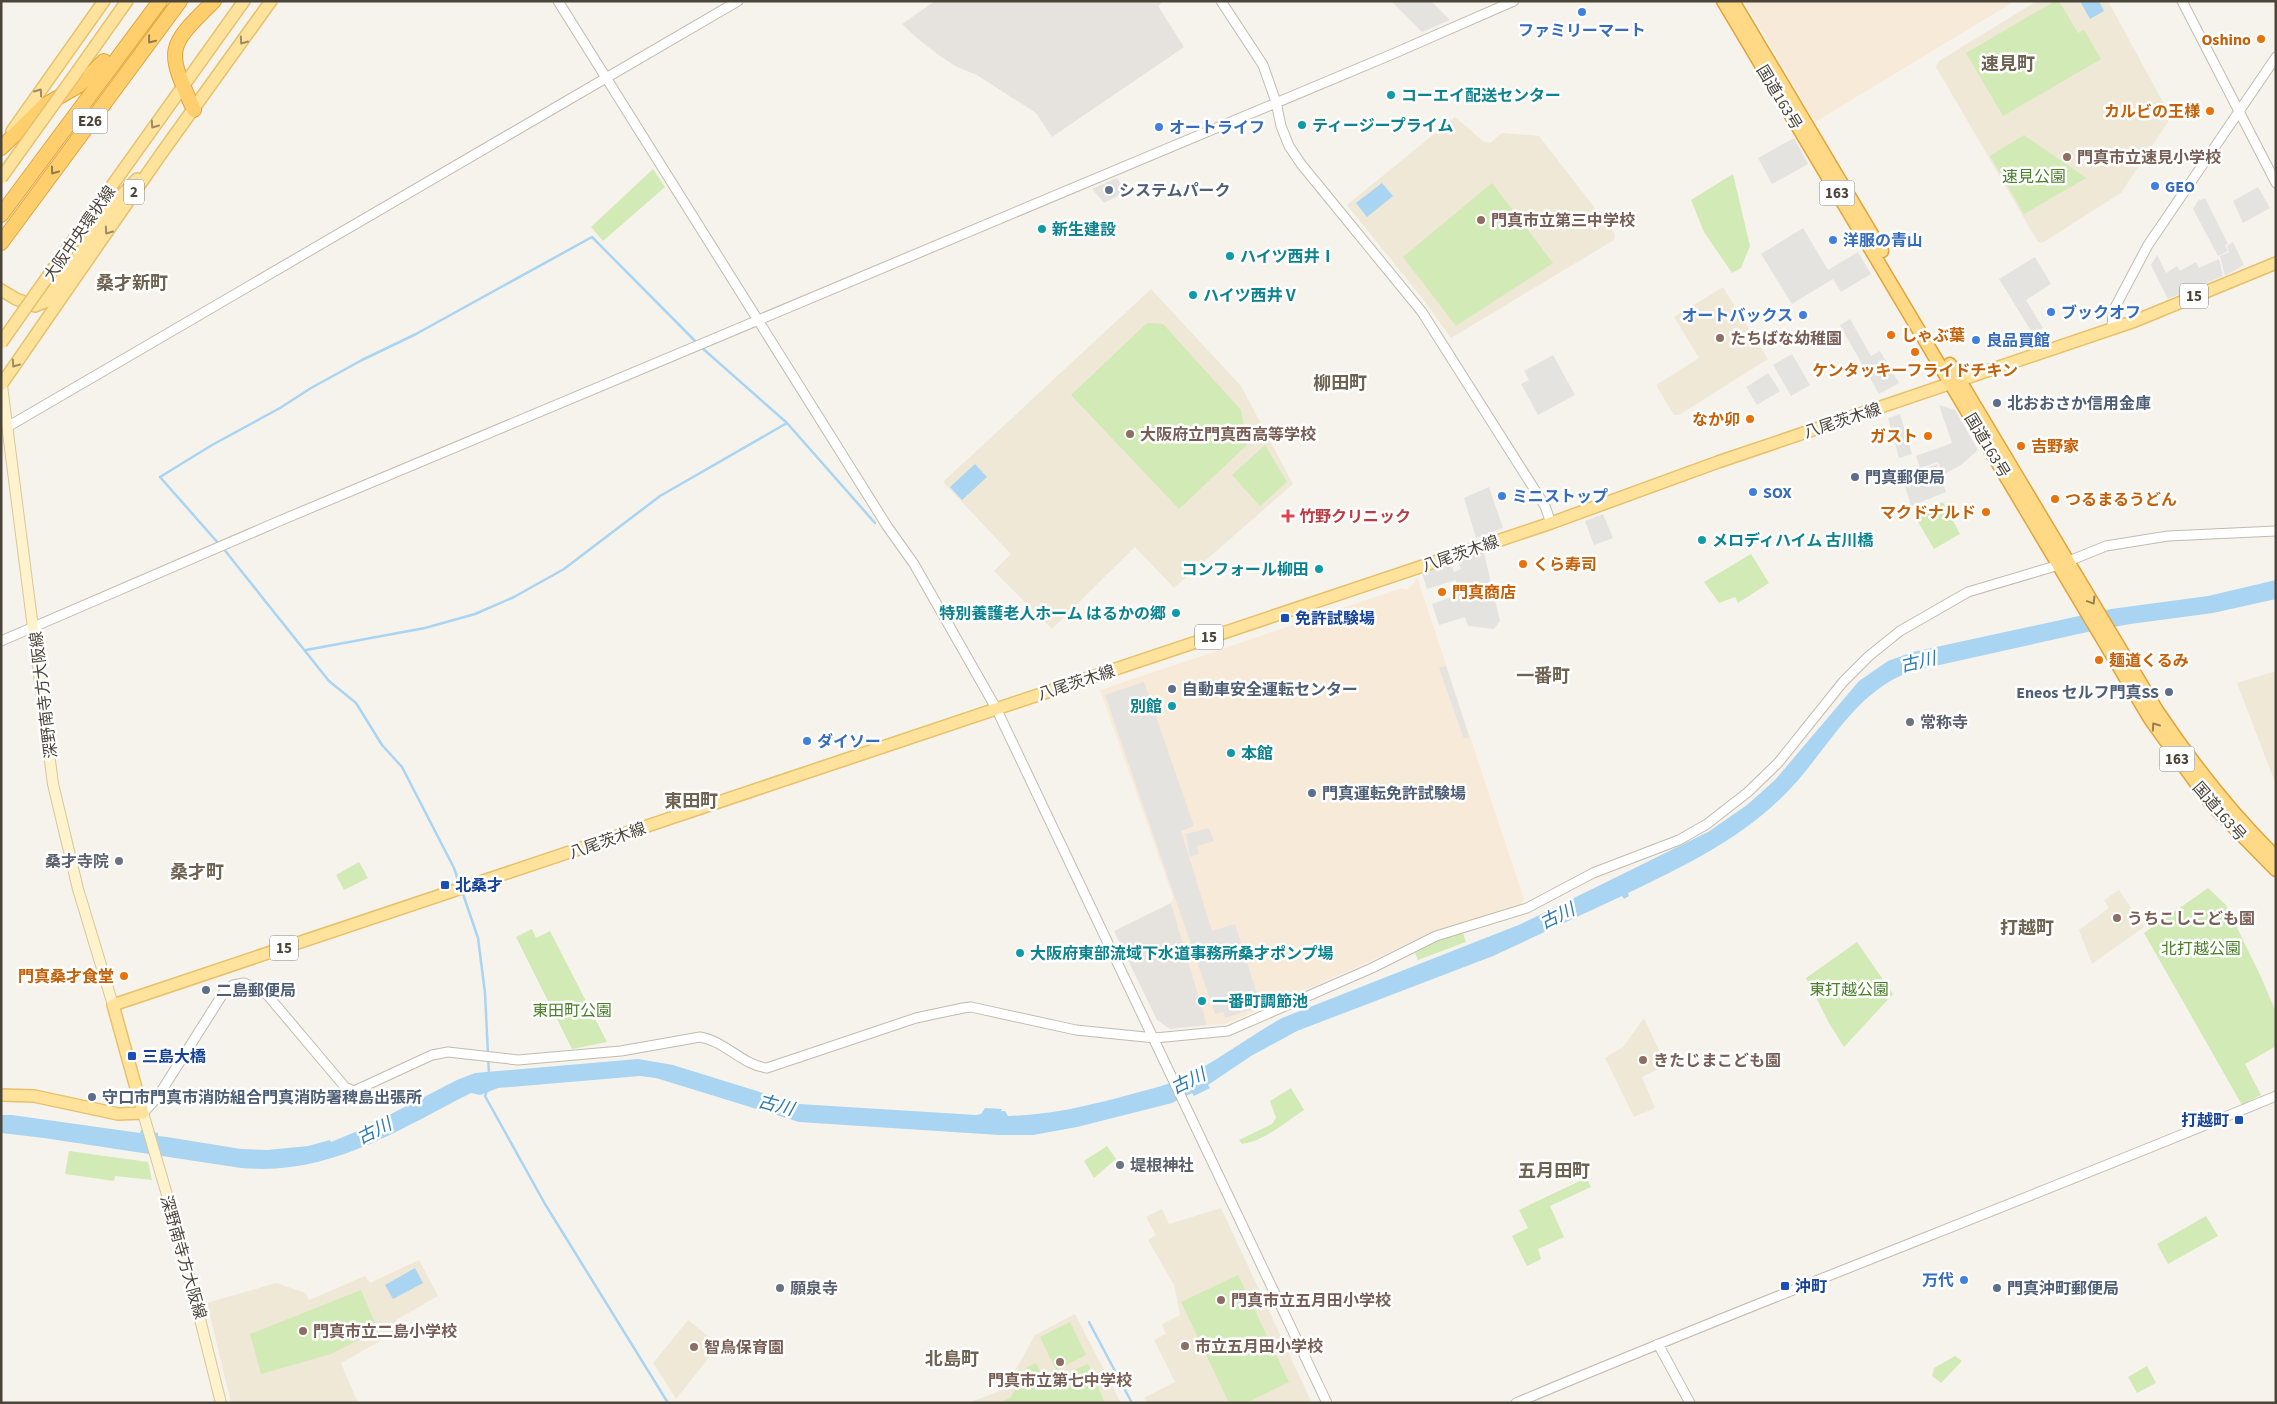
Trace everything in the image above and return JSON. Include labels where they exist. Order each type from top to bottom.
[{"type":"highway","points":[[1,147],[45,105],[88,78],[119,42],[150,1]]},
{"type":"highway","name":"E26","points":[[1,215],[160,1]]},
{"type":"highway","name":"E26","points":[[1,243],[180,1]]},
{"type":"highway","points":[[194,110],[177,74],[175,49],[179,37],[214,1]]},
{"type":"highway","name":"国道163号","points":[[1723,1],[1956,383]]},
{"type":"highway","name":"国道163号","points":[[1733,1],[1956,383],[2104,631],[2184,750],[2218,795],[2276,857]]},
{"type":"highway","name":"国道163号","points":[[2104,631],[2150,718],[2180,762],[2211,804],[2276,870]]},
{"type":"main road","points":[[1,147],[104,1]]},
{"type":"main road","points":[[1,178],[127,1]]},
{"type":"main road","name":"大阪中央環状線","points":[[1,342],[182,85],[244,1]]},
{"type":"main road","name":"2","points":[[2,382],[160,154],[194,110],[271,1]]},
{"type":"main road","points":[[1,290],[16,299],[35,306],[45,302],[120,197],[160,154]]},
{"type":"main road","name":"八尾茨木線","points":[[112,1005],[1551,523],[1736,456],[1956,383],[2135,320],[2276,263]]},
{"type":"main road","name":"深野南寺方大阪線","points":[[2,382],[35,627],[53,784],[78,889],[112,1005]]},
{"type":"main road","points":[[1,1095],[34,1096],[118,1114],[143,1113],[112,1005]]},
{"type":"main road","name":"深野南寺方大阪線","points":[[143,1113],[197,1302],[221,1403]]},
{"type":"street","points":[[558,1],[887,526],[914,564],[996,708],[1155,1038],[1327,1403]]},
{"type":"street","points":[[9,426],[738,1]]},
{"type":"street","points":[[1221,1],[1263,65],[1276,102],[1281,126],[1289,146],[1301,164],[1422,312],[1546,506],[1551,523]]},
{"type":"street","points":[[1,641],[277,522],[1276,102],[1395,54],[1514,1]]},
{"type":"street","points":[[2182,1],[2240,110],[2276,183]]},
{"type":"street","points":[[2112,328],[2113,311],[2148,245],[2276,56]]},
{"type":"street","points":[[143,1113],[157,1098],[224,992],[233,985],[244,983],[264,991],[345,1087],[354,1091],[432,1055],[448,1052],[518,1060],[621,1051],[700,1036],[709,1038],[748,1062],[767,1068],[930,1014],[971,1008],[1076,1030],[1155,1038],[1228,1031],[1372,968],[1436,936],[1527,908],[1593,873],[1679,840],[1707,824],[1762,779],[1778,763],[1843,682],[1869,656],[1900,631],[1968,592],[2067,569],[2106,546],[2168,536],[2276,531]]},
{"type":"street","points":[[1516,1403],[1658,1344],[2276,1096]]},
{"type":"street","points":[[1658,1344],[1690,1403]]},
{"type":"shaded area","points":[[935,1],[1164,1],[1158,6],[1184,47],[1052,137],[1036,113],[977,75],[957,67],[940,56],[902,24]]},
{"type":"shaded area","points":[[1391,1],[1431,1],[1450,20],[1422,32]]},
{"type":"shaded area","points":[[1744,1],[2015,1],[1815,122]]},
{"type":"shaded area","name":"門真市立速見小学校","points":[[2037,1],[2108,1],[2170,115],[2168,122],[2121,193],[2042,243],[2038,242],[1936,67],[1939,61]]},
{"type":"shaded area","name":"門真市立第三中学校","points":[[1455,117],[1483,141],[1490,143],[1502,133],[1539,136],[1615,234],[1614,240],[1451,338],[1422,298],[1347,205]]},
{"type":"shaded area","points":[[1794,138],[1808,164],[1772,184],[1758,158]]},
{"type":"shaded area","name":"システムパーク","points":[[1117,178],[1125,192],[1104,203],[1092,189]]},
{"type":"shaded area","points":[[2258,187],[2270,208],[2243,223],[2233,201]]},
{"type":"shaded area","points":[[2205,198],[2228,244],[2225,245],[2228,251],[2218,256],[2193,209],[2199,199]]},
{"type":"shaded area","points":[[1803,228],[1828,270],[1858,252],[1871,274],[1841,292],[1833,279],[1792,304],[1761,254]]},
{"type":"shaded area","points":[[2233,242],[2244,265],[2225,276],[2220,256],[2229,252],[2227,246]]},
{"type":"shaded area","points":[[2157,255],[2166,273],[2177,266],[2180,271],[2196,262],[2199,268],[2219,259],[2223,276],[2168,299],[2151,265]]},
{"type":"shaded area","points":[[2035,257],[2051,284],[2026,300],[2043,328],[2033,334],[1999,279]]},
{"type":"shaded area","name":"たちばな幼稚園","points":[[1723,287],[1768,359],[1679,415],[1674,415],[1656,385],[1699,358],[1674,317]]},
{"type":"shaded area","name":"大阪府立門真西高等学校","points":[[1151,289],[1241,386],[1293,484],[1174,588],[1135,547],[1052,629],[994,571],[1011,554],[943,482]]},
{"type":"shaded area","points":[[1850,319],[1871,356],[1880,351],[1899,383],[1879,394],[1840,325]]},
{"type":"shaded area","points":[[1792,354],[1810,385],[1791,396],[1773,365]]},
{"type":"shaded area","points":[[1553,355],[1575,395],[1538,415],[1521,384],[1529,380],[1524,371]]},
{"type":"shaded area","points":[[1768,373],[1780,391],[1757,405],[1746,387]]},
{"type":"shaded area","points":[[1939,405],[1955,410],[1978,450],[1961,465],[1943,475],[1938,462],[1920,468],[1916,456],[1952,443]]},
{"type":"shaded area","points":[[1900,414],[1912,454],[1899,458],[1888,418]]},
{"type":"shaded area","points":[[1937,464],[1946,492],[1911,506],[1902,476]]},
{"type":"shaded area","points":[[1489,487],[1503,528],[1476,538],[1464,498]]},
{"type":"shaded area","points":[[1603,514],[1613,538],[1594,545],[1585,521]]},
{"type":"shaded area","points":[[1484,553],[1500,621],[1494,629],[1468,626],[1465,617],[1439,625],[1432,604],[1459,594],[1456,580],[1427,589],[1422,573],[1451,564],[1454,572],[1461,569],[1458,561]]},
{"type":"shaded area","name":"門真運転免許試験場","points":[[1417,577],[1524,899],[1521,904],[1507,910],[1432,932],[1353,969],[1225,1024],[1207,1025],[1171,903],[1173,897],[1100,690],[1326,614],[1328,616],[1335,614],[1334,611],[1402,588],[1407,590]]},
{"type":"shaded area","points":[[1446,666],[1469,737],[1464,739],[1439,668]]},
{"type":"shaded area","points":[[2276,671],[2276,785],[2237,683]]},
{"type":"shaded area","points":[[1144,682],[1194,826],[1181,831],[1212,931],[1235,924],[1261,1006],[1225,1018],[1223,1012],[1215,1014],[1105,695]]},
{"type":"shaded area","points":[[1209,828],[1214,841],[1197,846],[1199,854],[1190,857],[1186,834]]},
{"type":"shaded area","name":"うちこしこども園","points":[[2119,890],[2144,927],[2092,964],[2079,930],[2109,908],[2104,900]]},
{"type":"shaded area","points":[[1171,903],[1207,1025],[1170,1029],[1157,1020],[1114,931]]},
{"type":"shaded area","points":[[1644,1018],[1666,1065],[1642,1077],[1655,1108],[1634,1117],[1605,1058],[1623,1047]]},
{"type":"shaded area","name":"門真市立五月田小学校","points":[[1221,1208],[1312,1403],[1147,1403],[1144,1398],[1175,1382],[1154,1340],[1166,1334],[1162,1324],[1180,1315],[1174,1285],[1148,1240],[1156,1235],[1146,1217],[1162,1209],[1169,1224]]},
{"type":"shaded area","name":"門真市立二島小学校","points":[[419,1260],[438,1296],[396,1320],[391,1335],[341,1363],[358,1403],[231,1403],[207,1303],[276,1283],[306,1293],[309,1300],[365,1276],[370,1283]]},
{"type":"shaded area","name":"門真市立第七中学校","points":[[1075,1314],[1121,1403],[968,1403],[1005,1389],[1035,1335]]},
{"type":"shaded area","points":[[688,1320],[719,1345],[676,1399],[653,1363]]},
{"type":"green space","points":[[2055,1],[2059,1],[2078,33],[2084,30],[2101,59],[2003,116],[1966,53]]},
{"type":"green space","name":"速見公園","points":[[2024,135],[2086,178],[2024,214],[1990,156]]},
{"type":"green space","points":[[653,169],[665,187],[603,241],[591,227]]},
{"type":"green space","points":[[1733,174],[1750,246],[1741,268],[1732,273],[1704,232],[1691,200]]},
{"type":"green space","points":[[1492,183],[1553,263],[1456,326],[1403,257]]},
{"type":"green space","points":[[1147,323],[1163,324],[1241,410],[1247,445],[1179,509],[1071,395]]},
{"type":"green space","points":[[1265,445],[1287,482],[1260,506],[1232,475]]},
{"type":"green space","points":[[1943,502],[1960,534],[1934,549],[1914,515]]},
{"type":"green space","points":[[1751,554],[1769,583],[1738,603],[1735,597],[1719,603],[1704,582]]},
{"type":"green space","points":[[359,862],[368,878],[344,890],[336,875]]},
{"type":"green space","name":"北打越公園","points":[[2208,888],[2226,905],[2276,1012],[2276,1046],[2245,1064],[2261,1095],[2242,1105],[2144,933]]},
{"type":"green space","name":"東田町公園","points":[[532,929],[536,938],[550,931],[607,1042],[572,1049],[516,937]]},
{"type":"green space","points":[[1463,933],[1466,942],[1418,960],[1415,953],[1439,940]]},
{"type":"green space","name":"東打越公園","points":[[1857,942],[1893,994],[1844,1047],[1829,1023],[1806,978]]},
{"type":"green space","points":[[1291,1088],[1304,1110],[1267,1135],[1242,1144],[1239,1140],[1272,1124],[1276,1118],[1270,1101]]},
{"type":"green space","points":[[1107,1146],[1116,1159],[1094,1178],[1084,1161]]},
{"type":"green space","points":[[69,1151],[148,1162],[152,1180],[115,1176],[114,1181],[65,1174]]},
{"type":"green space","points":[[1586,1178],[1591,1187],[1550,1206],[1564,1237],[1538,1249],[1541,1259],[1527,1266],[1512,1236],[1528,1228],[1519,1210]]},
{"type":"green space","points":[[2206,1216],[2218,1236],[2168,1264],[2157,1244]]},
{"type":"green space","points":[[1238,1275],[1289,1382],[1246,1403],[1229,1403],[1181,1302]]},
{"type":"green space","points":[[361,1290],[378,1330],[331,1354],[261,1374],[250,1334]]},
{"type":"green space","points":[[1070,1322],[1086,1355],[1056,1370],[1040,1337]]},
{"type":"green space","points":[[1955,1356],[1962,1361],[1941,1383],[1932,1376],[1934,1368]]},
{"type":"green space","points":[[1036,1363],[1045,1383],[1088,1364],[1105,1403],[999,1403],[1011,1397],[1027,1367]]},
{"type":"green space","points":[[2147,1366],[2156,1383],[2137,1393],[2128,1377]]},
{"type":"water","points":[[2080,1],[2099,1],[2104,11],[2090,19]]},
{"type":"water","points":[[1382,183],[1393,196],[1367,217],[1356,203]]},
{"type":"water","points":[[975,464],[987,477],[962,500],[950,487]]},
{"type":"water","name":"古川","points":[[2276,580],[2276,599],[2213,613],[2092,631],[1917,670],[1895,679],[1875,692],[1857,708],[1796,783],[1762,815],[1726,841],[1688,863],[1628,893],[1629,896],[1624,899],[1622,896],[1493,956],[1297,1031],[1251,1056],[1208,1085],[1210,1088],[1194,1096],[1192,1093],[1172,1103],[1077,1127],[1033,1135],[999,1135],[799,1122],[656,1078],[640,1076],[498,1088],[480,1095],[471,1093],[361,1148],[333,1158],[304,1165],[273,1169],[241,1168],[1,1133],[1,1115],[12,1115],[140,1133],[141,1130],[158,1133],[158,1136],[241,1149],[267,1150],[308,1146],[330,1140],[331,1142],[360,1130],[457,1080],[475,1073],[638,1059],[673,1065],[799,1104],[976,1115],[981,1114],[985,1108],[1002,1109],[1001,1111],[1005,1111],[1008,1116],[1051,1112],[1093,1104],[1179,1080],[1282,1018],[1521,924],[1708,832],[1747,805],[1775,780],[1859,681],[1888,661],[1913,652],[2111,609],[2208,596]]},
{"type":"water","points":[[415,1268],[423,1283],[393,1299],[385,1285]]},
{"type":"waterway","points":[[219,544],[160,477],[311,388],[362,360],[416,334],[592,237],[697,343]]},
{"type":"waterway","points":[[701,347],[787,423],[875,523]]},
{"type":"waterway","points":[[306,650],[425,628],[475,614],[514,597],[564,569],[660,496],[787,423]]},
{"type":"waterway","points":[[223,548],[329,681],[356,703],[382,745],[402,767],[454,868],[460,886]]},
{"type":"waterway","points":[[462,891],[478,938],[485,993],[489,1075]]},
{"type":"waterway","points":[[487,1090],[485,1096],[545,1204],[668,1403]]},
{"type":"waterway","points":[[1089,1322],[1132,1403]]},
{"type":"place","name":"ファミリーマート","points":[[1582,12]]},
{"type":"place","name":"Oshino","points":[[2261,39]]},
{"type":"place","name":"コーエイ配送センター","points":[[1391,95]]},
{"type":"place","name":"カルビの王様","points":[[2210,111]]},
{"type":"place","name":"ティージープライム","points":[[1302,125]]},
{"type":"place","name":"オートライフ","points":[[1159,127]]},
{"type":"place","name":"門真市立速見小学校","points":[[2067,157]]},
{"type":"place","name":"GEO","points":[[2155,186]]},
{"type":"place","name":"システムパーク","points":[[1109,190]]},
{"type":"place","name":"門真市立第三中学校","points":[[1481,220]]},
{"type":"place","name":"新生建設","points":[[1042,229]]},
{"type":"place","name":"洋服の青山","points":[[1833,240]]},
{"type":"place","name":"ハイツ西井Ⅰ","points":[[1230,256]]},
{"type":"place","name":"ハイツ西井Ⅴ","points":[[1193,295]]},
{"type":"place","name":"ブックオフ","points":[[2051,312]]},
{"type":"place","name":"オートバックス","points":[[1803,315]]},
{"type":"place","name":"しゃぶ葉","points":[[1891,335]]},
{"type":"place","name":"たちばな幼稚園","points":[[1720,338]]},
{"type":"place","name":"良品買館","points":[[1976,340]]},
{"type":"place","name":"ケンタッキーフライドチキン","points":[[1915,352]]},
{"type":"place","name":"北おおさか信用金庫","points":[[1997,403]]},
{"type":"place","name":"なか卯","points":[[1750,419]]},
{"type":"place","name":"大阪府立門真西高等学校","points":[[1130,434]]},
{"type":"place","name":"ガスト","points":[[1928,436]]},
{"type":"place","name":"吉野家","points":[[2021,446]]},
{"type":"place","name":"門真郵便局","points":[[1855,477]]},
{"type":"place","name":"SOX","points":[[1753,492]]},
{"type":"place","name":"ミニストップ","points":[[1502,496]]},
{"type":"place","name":"つるまるうどん","points":[[2055,499]]},
{"type":"place","name":"マクドナルド","points":[[1986,512]]},
{"type":"place","name":"竹野クリニック","points":[[1288,516]]},
{"type":"place","name":"メロディハイム 古川橋","points":[[1702,540]]},
{"type":"place","name":"くら寿司","points":[[1523,564]]},
{"type":"place","name":"コンフォール柳田","points":[[1319,569]]},
{"type":"place","name":"門真商店","points":[[1442,592]]},
{"type":"place","name":"特別養護老人ホーム はるかの郷","points":[[1176,613]]},
{"type":"place","name":"免許試験場","points":[[1285,618]]},
{"type":"place","name":"麺道くるみ","points":[[2099,660]]},
{"type":"place","name":"自動車安全運転センター","points":[[1172,689]]},
{"type":"place","name":"Eneos セルフ門真SS","points":[[2169,692]]},
{"type":"place","name":"別館","points":[[1172,706]]},
{"type":"place","name":"常称寺","points":[[1910,722]]},
{"type":"place","name":"ダイソー","points":[[807,741]]},
{"type":"place","name":"本館","points":[[1231,753]]},
{"type":"place","name":"門真運転免許試験場","points":[[1312,793]]},
{"type":"place","name":"桑才寺院","points":[[119,861]]},
{"type":"place","name":"北桑才","points":[[445,885]]},
{"type":"place","name":"うちこしこども園","points":[[2117,918]]},
{"type":"place","name":"大阪府東部流域下水道事務所桑才ポンプ場","points":[[1020,953]]},
{"type":"place","name":"門真桑才食堂","points":[[124,976]]},
{"type":"place","name":"二島郵便局","points":[[206,990]]},
{"type":"place","name":"一番町調節池","points":[[1202,1001]]},
{"type":"place","name":"三島大橋","points":[[132,1056]]},
{"type":"place","name":"きたじまこども園","points":[[1643,1060]]},
{"type":"place","name":"守口市門真市消防組合門真消防署稗島出張所","points":[[92,1097]]},
{"type":"place","name":"打越町","points":[[2239,1120]]},
{"type":"place","name":"堤根神社","points":[[1120,1165]]},
{"type":"place","name":"万代","points":[[1964,1280]]},
{"type":"place","name":"沖町","points":[[1785,1286]]},
{"type":"place","name":"願泉寺","points":[[780,1288]]},
{"type":"place","name":"門真沖町郵便局","points":[[1997,1288]]},
{"type":"place","name":"門真市立五月田小学校","points":[[1221,1300]]},
{"type":"place","name":"門真市立二島小学校","points":[[303,1331]]},
{"type":"place","name":"市立五月田小学校","points":[[1185,1346]]},
{"type":"place","name":"智鳥保育園","points":[[694,1347]]},
{"type":"place","name":"門真市立第七中学校","points":[[1060,1362]]},
{"type":"district","name":"速見町","points":[[2008,64]]},
{"type":"district","name":"桑才新町","points":[[132,283]]},
{"type":"district","name":"柳田町","points":[[1340,383]]},
{"type":"district","name":"一番町","points":[[1543,676]]},
{"type":"district","name":"東田町","points":[[691,801]]},
{"type":"district","name":"桑才町","points":[[197,872]]},
{"type":"district","name":"打越町","points":[[2027,928]]},
{"type":"district","name":"五月田町","points":[[1554,1171]]},
{"type":"district","name":"北島町","points":[[952,1359]]}]
